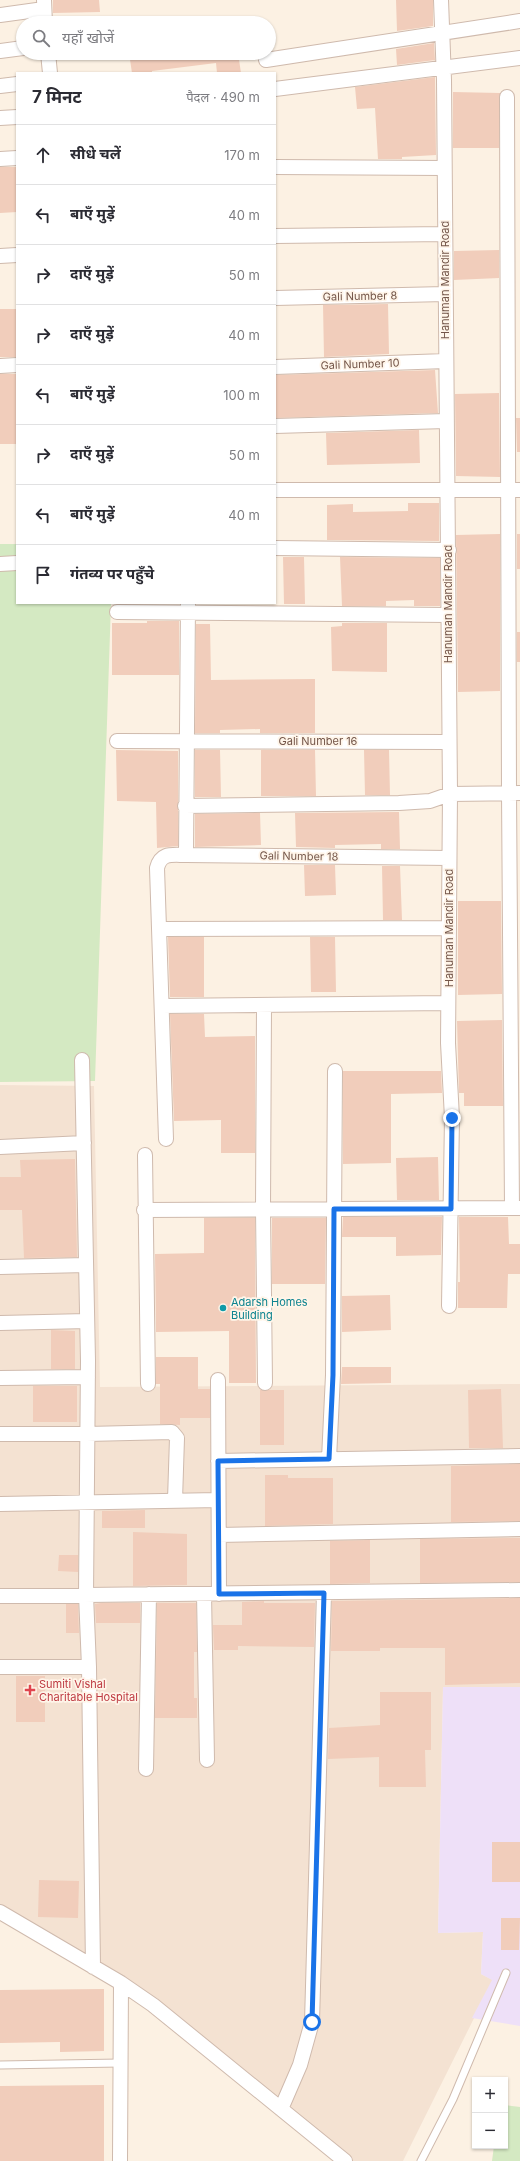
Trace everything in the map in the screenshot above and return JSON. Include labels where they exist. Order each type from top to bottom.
[{"type":"street","name":"Hanuman Mandir Road","points":[[441,0],[444,69],[450,794],[448,1003],[452,1118],[449,1306]]},
{"type":"street","points":[[0,15],[45,11]]},
{"type":"street","points":[[276,58],[520,21]]},
{"type":"street","points":[[0,51],[16,49]]},
{"type":"street","points":[[276,89],[444,69],[520,58]]},
{"type":"street","points":[[49,60],[50,72]]},
{"type":"street","points":[[0,86],[16,84]]},
{"type":"street","points":[[144,1210],[516,1208],[514,490],[507,97]]},
{"type":"street","points":[[0,118],[16,117]]},
{"type":"street","points":[[0,159],[16,158]]},
{"type":"street","points":[[276,167],[444,168]]},
{"type":"street","points":[[276,236],[445,234]]},
{"type":"street","points":[[0,256],[16,255]]},
{"type":"street","name":"Gali Number 8","points":[[276,298],[445,294]]},
{"type":"street","name":"Gali Number 10","points":[[276,367],[446,360]]},
{"type":"street","points":[[0,366],[16,365]]},
{"type":"street","points":[[276,426],[446,421]]},
{"type":"street","points":[[276,490],[514,490]]},
{"type":"street","points":[[276,548],[448,550]]},
{"type":"street","points":[[0,564],[16,563]]},
{"type":"street","points":[[117,612],[188,608],[448,615]]},
{"type":"street","points":[[186,855],[185,806],[188,741],[188,608]]},
{"type":"street","name":"Gali Number 16","points":[[117,741],[449,742]]},
{"type":"street","points":[[185,806],[421,802],[430,801],[450,794],[514,793]]},
{"type":"street","name":"Gali Number 18","points":[[161,929],[157,868],[162,857],[166,855],[449,858]]},
{"type":"street","points":[[166,1139],[161,929],[449,928]]},
{"type":"street","points":[[162,1006],[448,1003]]},
{"type":"street","points":[[264,1005],[263,1209],[265,1383]]},
{"type":"street","points":[[82,1060],[88,1377],[86,1595],[89,1667],[93,1967]]},
{"type":"street","points":[[329,1459],[333,1375],[335,1071]]},
{"type":"street","points":[[0,1147],[84,1143]]},
{"type":"street","points":[[145,1156],[144,1210],[148,1384]]},
{"type":"street","points":[[0,1267],[86,1265]]},
{"type":"street","points":[[0,1323],[87,1321]]},
{"type":"street","points":[[0,1378],[88,1377]]},
{"type":"street","points":[[218,1380],[219,1594]]},
{"type":"street","points":[[0,1434],[172,1432],[177,1438],[175,1500]]},
{"type":"street","points":[[218,1461],[520,1456]]},
{"type":"street","points":[[0,1504],[218,1500]]},
{"type":"street","points":[[219,1535],[520,1529]]},
{"type":"street","points":[[0,1596],[520,1590]]},
{"type":"street","points":[[281,2109],[300,2065],[312,2022],[324,1593]]},
{"type":"street","points":[[146,1769],[149,1594]]},
{"type":"street","points":[[204,1594],[206,1760]]},
{"type":"street","points":[[0,1667],[89,1667]]},
{"type":"street","points":[[0,1912],[121,1983],[153,2005],[345,2161]]},
{"type":"street","points":[[120,2161],[121,1983]]},
{"type":"lane","points":[[421,2161],[453,2099],[506,1973]]},
{"type":"lane","points":[[0,2065],[120,2063]]},
{"type":"shaded area","points":[[0,1085],[94,1086],[100,1387],[520,1384],[520,1687],[443,1687],[438,1933],[483,1932],[481,1974],[493,1980],[403,2161],[349,2161],[147,1992],[0,1905]]},
{"type":"shaded area","points":[[443,1687],[520,1687],[520,2026],[472,2018],[492,1980],[481,1974],[483,1932],[438,1933]]},
{"type":"green space","points":[[0,544],[16,544],[16,604],[111,604],[95,1081],[0,1082]]},
{"type":"green space","points":[[508,2105],[520,2107],[520,2161],[492,2161],[494,2149],[508,2149]]},
{"type":"building","points":[[53,0],[99,0],[100,12],[53,13]]},
{"type":"building","points":[[396,0],[433,0],[433,26],[397,31]]},
{"type":"building","points":[[434,43],[435,60],[397,65],[396,49]]},
{"type":"building","points":[[130,60],[239,60],[241,72],[217,72],[216,63],[152,72],[132,72]]},
{"type":"building","points":[[435,77],[436,155],[402,157],[402,159],[378,159],[375,108],[357,109],[355,87]]},
{"type":"building","points":[[453,92],[500,93],[499,148],[453,148]]},
{"type":"building","points":[[0,167],[16,167],[16,212],[0,213]]},
{"type":"building","points":[[499,250],[499,278],[454,280],[454,251]]},
{"type":"building","points":[[388,304],[389,354],[324,357],[323,305]]},
{"type":"building","points":[[0,309],[16,309],[16,357],[0,357]]},
{"type":"building","points":[[435,370],[438,413],[276,418],[276,375]]},
{"type":"building","points":[[0,374],[16,374],[16,444],[0,444]]},
{"type":"building","points":[[499,393],[500,477],[456,476],[455,394]]},
{"type":"building","points":[[516,418],[520,418],[520,452],[517,452]]},
{"type":"building","points":[[419,430],[420,463],[327,465],[326,433]]},
{"type":"building","points":[[408,503],[439,503],[439,541],[327,540],[327,505],[353,504],[353,512],[408,511]]},
{"type":"building","points":[[500,534],[500,691],[458,692],[456,535]]},
{"type":"building","points":[[517,534],[520,534],[520,569],[517,569]]},
{"type":"building","points":[[283,557],[304,557],[305,604],[284,604]]},
{"type":"building","points":[[340,557],[440,558],[440,606],[414,606],[414,600],[386,601],[386,606],[342,606]]},
{"type":"building","points":[[147,621],[179,621],[179,675],[112,675],[112,623],[147,623]]},
{"type":"building","points":[[342,623],[387,623],[387,672],[332,671],[331,627],[342,626]]},
{"type":"building","points":[[196,624],[210,624],[211,680],[315,679],[315,733],[260,733],[260,729],[220,730],[220,733],[195,733]]},
{"type":"building","points":[[517,632],[520,632],[520,662],[517,662]]},
{"type":"building","points":[[116,750],[178,751],[178,846],[157,848],[156,802],[117,801]]},
{"type":"building","points":[[195,750],[220,750],[221,797],[195,797]]},
{"type":"building","points":[[261,750],[315,750],[316,796],[261,796]]},
{"type":"building","points":[[364,750],[389,750],[390,795],[365,795]]},
{"type":"building","points":[[399,812],[400,849],[381,849],[381,844],[335,845],[335,848],[296,847],[295,813]]},
{"type":"building","points":[[260,813],[261,845],[195,847],[195,814]]},
{"type":"building","points":[[304,865],[335,865],[336,895],[305,896]]},
{"type":"building","points":[[382,866],[400,866],[402,920],[383,920]]},
{"type":"building","points":[[458,901],[501,901],[502,994],[458,995]]},
{"type":"building","points":[[168,937],[204,937],[204,997],[170,997]]},
{"type":"building","points":[[310,937],[335,937],[336,992],[311,992]]},
{"type":"building","points":[[170,1014],[204,1014],[205,1037],[255,1036],[255,1153],[221,1153],[221,1120],[174,1121]]},
{"type":"building","points":[[502,1020],[503,1106],[464,1106],[464,1093],[459,1093],[457,1021]]},
{"type":"building","points":[[343,1071],[441,1071],[442,1093],[391,1094],[391,1163],[343,1164]]},
{"type":"building","points":[[438,1157],[439,1200],[397,1200],[396,1158]]},
{"type":"building","points":[[75,1159],[77,1257],[24,1258],[22,1210],[0,1210],[0,1177],[21,1177],[20,1160]]},
{"type":"building","points":[[343,1217],[442,1217],[441,1255],[396,1256],[396,1237],[342,1237]]},
{"type":"building","points":[[459,1217],[508,1217],[509,1244],[520,1244],[520,1274],[508,1274],[507,1308],[458,1308],[458,1282],[460,1282]]},
{"type":"building","points":[[204,1218],[255,1218],[256,1383],[229,1383],[229,1331],[156,1332],[155,1254],[204,1253]]},
{"type":"building","points":[[272,1218],[326,1218],[325,1284],[272,1284]]},
{"type":"building","points":[[390,1295],[391,1330],[342,1332],[342,1296]]},
{"type":"building","points":[[51,1330],[75,1331],[75,1369],[51,1369]]},
{"type":"building","points":[[156,1357],[198,1357],[198,1389],[210,1389],[210,1418],[180,1418],[180,1425],[160,1424],[160,1384],[156,1384]]},
{"type":"building","points":[[342,1367],[391,1367],[391,1383],[341,1384]]},
{"type":"building","points":[[33,1386],[77,1386],[77,1422],[33,1422]]},
{"type":"building","points":[[501,1389],[503,1448],[469,1448],[468,1390]]},
{"type":"building","points":[[260,1390],[284,1390],[284,1445],[260,1445]]},
{"type":"building","points":[[520,1464],[520,1521],[451,1522],[451,1466]]},
{"type":"building","points":[[265,1475],[288,1475],[288,1478],[333,1478],[333,1524],[265,1526]]},
{"type":"building","points":[[145,1510],[145,1528],[102,1528],[102,1511]]},
{"type":"building","points":[[133,1532],[187,1534],[187,1585],[133,1586]]},
{"type":"building","points":[[520,1538],[520,1582],[420,1583],[420,1539]]},
{"type":"building","points":[[370,1540],[370,1583],[330,1584],[330,1541]]},
{"type":"building","points":[[59,1555],[78,1555],[78,1572],[58,1571]]},
{"type":"building","points":[[520,1598],[520,1683],[445,1685],[445,1648],[380,1648],[380,1651],[331,1651],[332,1601]]},
{"type":"building","points":[[264,1601],[264,1603],[315,1603],[314,1647],[238,1646],[238,1650],[214,1650],[213,1625],[242,1625],[242,1602]]},
{"type":"building","points":[[140,1603],[140,1623],[96,1623],[95,1604]]},
{"type":"building","points":[[157,1603],[196,1603],[197,1652],[194,1652],[194,1698],[197,1698],[197,1718],[155,1718]]},
{"type":"building","points":[[66,1604],[78,1604],[79,1633],[66,1633]]},
{"type":"building","points":[[16,1676],[45,1676],[45,1722],[16,1722]]},
{"type":"building","points":[[380,1692],[431,1692],[431,1750],[425,1750],[426,1787],[379,1787],[379,1757],[328,1759],[329,1728],[380,1725]]},
{"type":"building","points":[[492,1842],[520,1842],[520,1882],[492,1882]]},
{"type":"building","points":[[39,1880],[79,1881],[78,1918],[38,1917]]},
{"type":"building","points":[[501,1918],[520,1918],[519,1950],[501,1950]]},
{"type":"building","points":[[104,1989],[104,2051],[60,2052],[60,2042],[0,2043],[0,1990]]},
{"type":"building","points":[[104,2085],[104,2161],[0,2161],[0,2086]]},
{"type":"place","name":"Adarsh Homes Building","points":[[223,1308]]},
{"type":"place","name":"Sumiti Vishal Charitable Hospital","points":[[30,1690]]},
{"type":"route","points":[[312,2022],[324,1593],[219,1594],[218,1461],[329,1459],[333,1375],[334,1209],[451,1209],[452,1118]]}]
